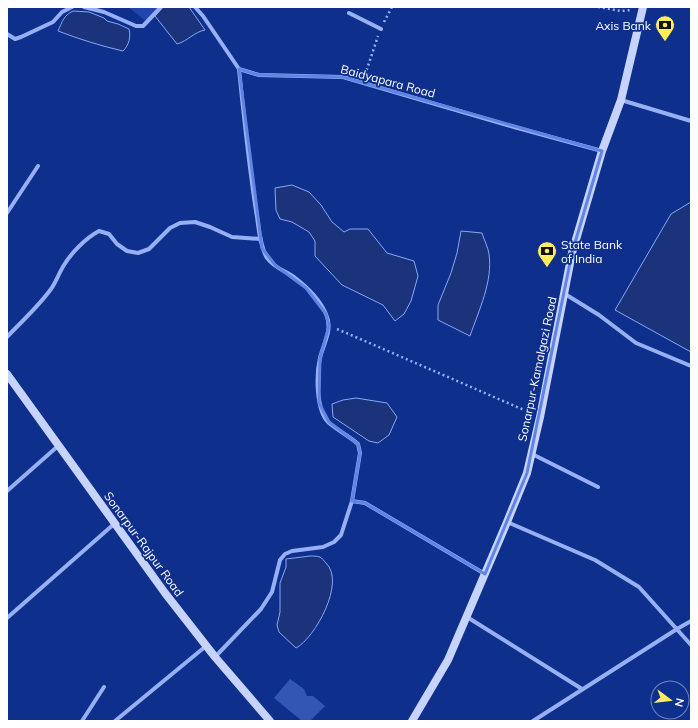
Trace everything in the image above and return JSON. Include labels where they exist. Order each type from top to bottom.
[{"type":"main road","name":"Sonarpur-Kamalgazi Road","points":[[412,721],[448,660],[527,472],[540,417],[572,253],[602,151],[621,100],[639,8]]},
{"type":"main road","name":"Sonarpur-Rajpur Road","points":[[7,374],[165,593],[215,657],[270,721]]},
{"type":"street","points":[[7,34],[15,38],[21,38],[53,22],[62,12],[72,7]]},
{"type":"street","points":[[84,7],[104,12],[136,26],[143,26],[161,7]]},
{"type":"street","points":[[195,7],[203,16],[239,69],[253,194],[262,248],[268,259],[295,278],[306,288],[326,314],[329,326],[327,338],[320,358],[318,377],[319,403],[322,413],[329,422],[358,444],[360,453],[352,501],[341,535],[334,542],[323,547],[292,551],[285,554],[280,560],[272,592],[267,601],[215,657]]},
{"type":"street","points":[[349,13],[381,29]]},
{"type":"street","name":"Baidyapara Road","points":[[239,69],[259,75],[342,77],[602,151]]},
{"type":"street","points":[[621,100],[691,121]]},
{"type":"street","points":[[7,213],[38,166]]},
{"type":"street","points":[[7,337],[38,306],[52,288],[65,264],[81,245],[90,236],[99,231],[109,234],[117,244],[127,251],[138,253],[149,249],[170,228],[180,223],[195,222],[232,237],[261,240]]},
{"type":"street","points":[[564,293],[599,315],[636,343],[691,366]]},
{"type":"street","points":[[7,492],[58,446]]},
{"type":"street","points":[[531,454],[598,487]]},
{"type":"street","points":[[352,501],[365,503],[485,574]]},
{"type":"street","points":[[507,522],[595,560],[640,587],[691,645]]},
{"type":"street","points":[[7,618],[114,524]]},
{"type":"street","points":[[466,617],[582,689]]},
{"type":"street","points":[[533,721],[691,621]]},
{"type":"street","points":[[115,721],[206,646]]},
{"type":"street","points":[[82,721],[104,687]]},
{"type":"path","points":[[362,83],[381,29],[392,7]]},
{"type":"path","points":[[598,7],[621,11],[639,8]]},
{"type":"path","points":[[329,326],[540,417]]},
{"type":"highlighted area","points":[[239,69],[259,75],[343,77],[602,151],[572,253],[527,473],[485,574],[365,503],[352,501],[360,453],[358,444],[329,422],[319,403],[320,358],[329,326],[326,314],[306,288],[276,266],[262,248]]},
{"type":"shaded area","points":[[128,7],[159,7],[146,21]]},
{"type":"shaded area","points":[[163,7],[189,7],[205,30],[177,44],[155,16]]},
{"type":"shaded area","points":[[73,11],[89,12],[104,18],[107,21],[129,29],[129,41],[125,49],[123,51],[107,47],[58,31],[65,17]]},
{"type":"shaded area","points":[[292,185],[309,192],[321,205],[332,222],[344,232],[350,229],[368,229],[387,253],[414,261],[418,276],[411,301],[404,314],[395,321],[383,305],[342,285],[315,256],[315,241],[309,232],[292,222],[280,219],[276,210],[275,188]]},
{"type":"shaded area","points":[[691,202],[691,352],[615,310],[671,214]]},
{"type":"shaded area","points":[[461,231],[482,233],[488,249],[490,264],[487,285],[470,336],[438,320],[438,305],[451,273],[457,253]]},
{"type":"shaded area","points":[[356,398],[387,403],[397,417],[389,435],[378,443],[369,441],[333,417],[332,404],[343,400]]},
{"type":"shaded area","points":[[310,556],[320,557],[326,563],[331,572],[332,583],[326,609],[319,622],[312,633],[296,648],[279,632],[277,625],[280,612],[280,583],[286,567],[286,559]]},
{"type":"building","points":[[290,679],[304,689],[307,696],[313,696],[325,706],[310,721],[302,721],[274,698]]},
{"type":"place","name":"Axis Bank","points":[[665,42]]},
{"type":"place","name":"State Bank of India","points":[[547,268]]}]
